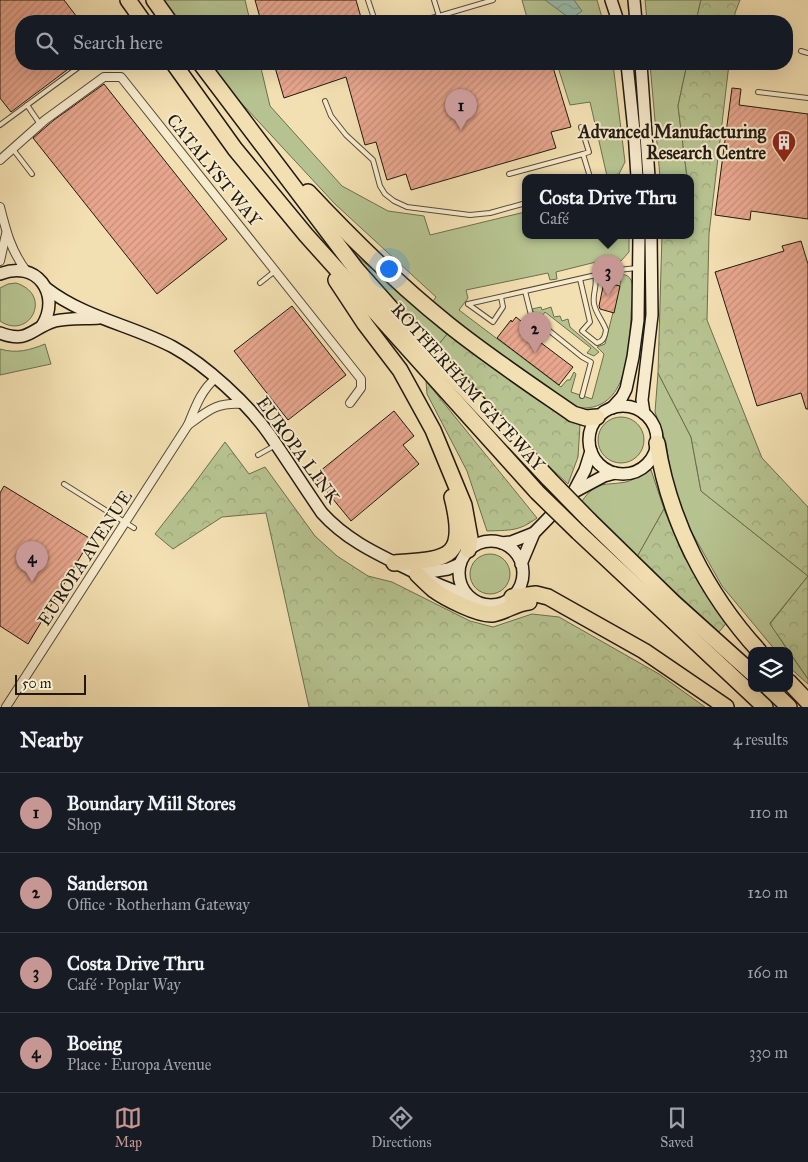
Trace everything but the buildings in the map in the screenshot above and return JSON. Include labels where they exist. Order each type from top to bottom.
[{"type":"highway","points":[[128,0],[139,15]]},
{"type":"highway","points":[[154,0],[165,15]]},
{"type":"highway","name":"ROTHERHAM GATEWAY","points":[[178,70],[236,149],[306,236],[537,492],[765,707]]},
{"type":"highway","name":"ROTHERHAM GATEWAY","points":[[205,70],[356,269],[428,350],[549,480],[589,520],[674,603],[748,669]]},
{"type":"highway","points":[[250,131],[345,232],[403,286],[449,325],[573,414],[586,418],[597,417]]},
{"type":"highway","points":[[306,236],[365,324],[400,370],[416,398],[437,440],[464,505],[470,538],[468,550]]},
{"type":"highway","points":[[394,563],[431,560],[443,556],[450,553],[458,540],[458,528],[453,501],[437,440]]},
{"type":"highway","points":[[657,443],[667,490],[678,522],[688,543],[715,594],[739,628],[756,647]]},
{"type":"highway","points":[[417,574],[434,590],[479,612],[489,614],[497,613],[526,602],[555,601]]},
{"type":"highway","points":[[512,597],[525,594],[548,597],[644,650],[726,707]]},
{"type":"highway","points":[[793,686],[808,702]]},
{"type":"highway","points":[[773,692],[789,707]]},
{"type":"main road","points":[[610,0],[616,15]]},
{"type":"main road","points":[[634,0],[635,15]]},
{"type":"main road","points":[[627,70],[637,174]]},
{"type":"main road","points":[[641,70],[649,174]]},
{"type":"main road","points":[[612,408],[623,406],[634,408],[644,414],[652,424],[657,443],[651,458],[640,469],[630,473],[609,471],[600,465],[591,451],[589,438],[597,417],[612,408],[622,397],[629,380],[638,320],[639,239]]},
{"type":"main road","points":[[644,414],[642,400],[652,315],[651,239]]},
{"type":"main road","points":[[0,274],[17,270],[27,272]]},
{"type":"main road","name":"EUROPA LINK","points":[[27,272],[35,275],[46,288],[57,296],[99,318],[174,348],[216,378],[258,419],[331,524],[349,538],[434,584],[454,592],[466,594]]},
{"type":"main road","points":[[42,326],[50,308],[50,298],[46,288]]},
{"type":"main road","name":"EUROPA LINK","points":[[0,333],[10,337],[22,337],[33,334],[42,326],[59,320],[99,318]]},
{"type":"main road","points":[[521,564],[534,533],[573,493],[585,470],[591,451]]},
{"type":"main road","points":[[573,493],[615,472]]},
{"type":"main road","points":[[502,543],[516,554],[521,564],[522,580],[512,597],[500,604],[491,605],[477,602],[466,594],[460,582],[460,564],[468,550],[483,542],[511,542],[534,533]]},
{"type":"main road","points":[[417,574],[448,569],[460,564]]},
{"type":"street","name":"CATALYST WAY","points":[[0,160],[40,124],[104,77],[121,77],[361,379],[361,388],[350,403]]},
{"type":"street","points":[[0,206],[6,234],[27,272]]},
{"type":"street","points":[[0,260],[6,234]]},
{"type":"street","name":"EUROPA AVENUE","points":[[6,707],[188,425],[203,392],[216,378]]},
{"type":"street","name":"EUROPA AVENUE","points":[[188,425],[218,405],[230,403],[243,404]]},
{"type":"lane","points":[[368,0],[373,15]]},
{"type":"lane","points":[[434,0],[440,15]]},
{"type":"lane","points":[[443,15],[493,0]]},
{"type":"lane","points":[[801,52],[808,53]]},
{"type":"lane","points":[[0,125],[75,70]]},
{"type":"lane","points":[[758,92],[808,98]]},
{"type":"lane","points":[[325,101],[331,116],[346,135],[373,160],[380,186],[385,194],[394,201],[407,207],[470,215],[490,213],[522,204]]},
{"type":"lane","points":[[26,105],[40,124]]},
{"type":"lane","points":[[509,174],[589,152],[581,127]]},
{"type":"lane","points":[[12,148],[32,174]]},
{"type":"lane","points":[[583,154],[589,174]]},
{"type":"lane","points":[[501,297],[503,307],[493,322],[468,304],[595,275],[629,268],[639,268]]},
{"type":"lane","points":[[260,283],[275,270]]},
{"type":"lane","points":[[580,279],[590,322],[582,331],[597,343],[604,338],[606,330],[593,300],[597,282],[595,275]]},
{"type":"lane","points":[[524,291],[531,315],[582,357],[591,362],[582,396]]},
{"type":"lane","points":[[258,455],[276,445]]},
{"type":"lane","points":[[64,484],[134,528]]},
{"type":"green space","points":[[163,0],[245,0],[249,15],[174,15]]},
{"type":"green space","points":[[522,0],[597,0],[601,15],[526,15]]},
{"type":"green space","points":[[645,0],[701,0],[697,15],[646,15]]},
{"type":"green space","points":[[701,0],[740,0],[735,15],[697,15]]},
{"type":"green space","points":[[215,70],[261,70],[270,106],[342,186],[388,211],[424,216],[430,235],[522,213],[522,239],[629,239],[629,252],[621,261],[601,265],[600,261],[556,272],[557,279],[550,280],[548,273],[466,290],[468,298],[459,310],[561,387],[567,380],[570,380],[574,372],[576,374],[571,392],[592,399],[604,354],[597,347],[605,344],[621,281],[610,278],[610,276],[619,274],[629,277],[633,288],[629,347],[626,364],[614,393],[604,402],[590,408],[572,407],[431,304],[436,297],[335,204],[232,93]]},
{"type":"green space","points":[[559,70],[614,70],[625,162],[619,174],[607,174],[590,102],[570,105]]},
{"type":"green space","points":[[651,70],[686,70],[678,106],[687,174],[660,174]]},
{"type":"green space","points":[[686,70],[728,70],[709,234],[707,320],[762,458],[808,507],[808,576],[701,491],[691,437],[658,373],[662,239],[694,239],[694,174],[687,174],[678,106]]},
{"type":"green space","points":[[353,253],[448,333],[435,349]]},
{"type":"green space","points":[[16,283],[27,289],[34,297],[35,306],[33,314],[28,321],[20,325],[11,326],[0,321],[0,288]]},
{"type":"green space","points":[[541,307],[542,310],[551,307],[554,317],[560,316],[562,321],[568,319],[570,327],[599,352],[594,356],[587,353],[591,348],[545,312],[541,318],[532,309]]},
{"type":"green space","points":[[448,333],[531,395],[580,425],[578,457],[568,484],[509,429],[435,349]]},
{"type":"green space","points":[[45,344],[51,364],[0,375],[0,349],[23,351]]},
{"type":"green space","points":[[658,373],[691,437],[701,491],[808,576],[770,623],[785,647],[773,647],[722,586],[690,529],[672,482],[666,443],[655,412]]},
{"type":"green space","points":[[426,381],[537,518],[519,528],[487,531],[467,471],[427,394]]},
{"type":"green space","points":[[621,417],[634,421],[640,427],[644,440],[640,453],[634,459],[621,463],[608,459],[602,453],[598,440],[602,427],[608,421]]},
{"type":"green space","points":[[225,442],[249,474],[265,467],[315,536],[337,556],[368,576],[392,582],[470,621],[493,627],[532,614],[559,617],[659,674],[705,707],[309,707],[266,513],[222,517],[173,549],[155,534]]},
{"type":"green space","points":[[651,470],[664,509],[637,557],[582,501],[587,494],[601,485],[626,482]]},
{"type":"green space","points":[[664,509],[684,557],[728,621],[719,632],[637,557]]},
{"type":"green space","points":[[490,554],[504,560],[510,574],[504,588],[490,594],[476,588],[470,574],[476,560]]},
{"type":"green space","points":[[808,576],[808,679],[793,657],[793,647],[786,647],[770,624]]},
{"type":"green space","points":[[793,658],[808,679],[808,684],[793,671]]},
{"type":"water","points":[[545,0],[574,0],[582,11],[576,15],[565,15]]},
{"type":"place","name":"Boundary Mill Stores","points":[[461,130]]},
{"type":"place","name":"Advanced Manufacturing Research Centre","points":[[784,163]]},
{"type":"place","name":"Costa Drive Thru","points":[[608,296]]},
{"type":"place","name":"Sanderson","points":[[535,353]]},
{"type":"place","name":"Boeing","points":[[32,582]]}]
